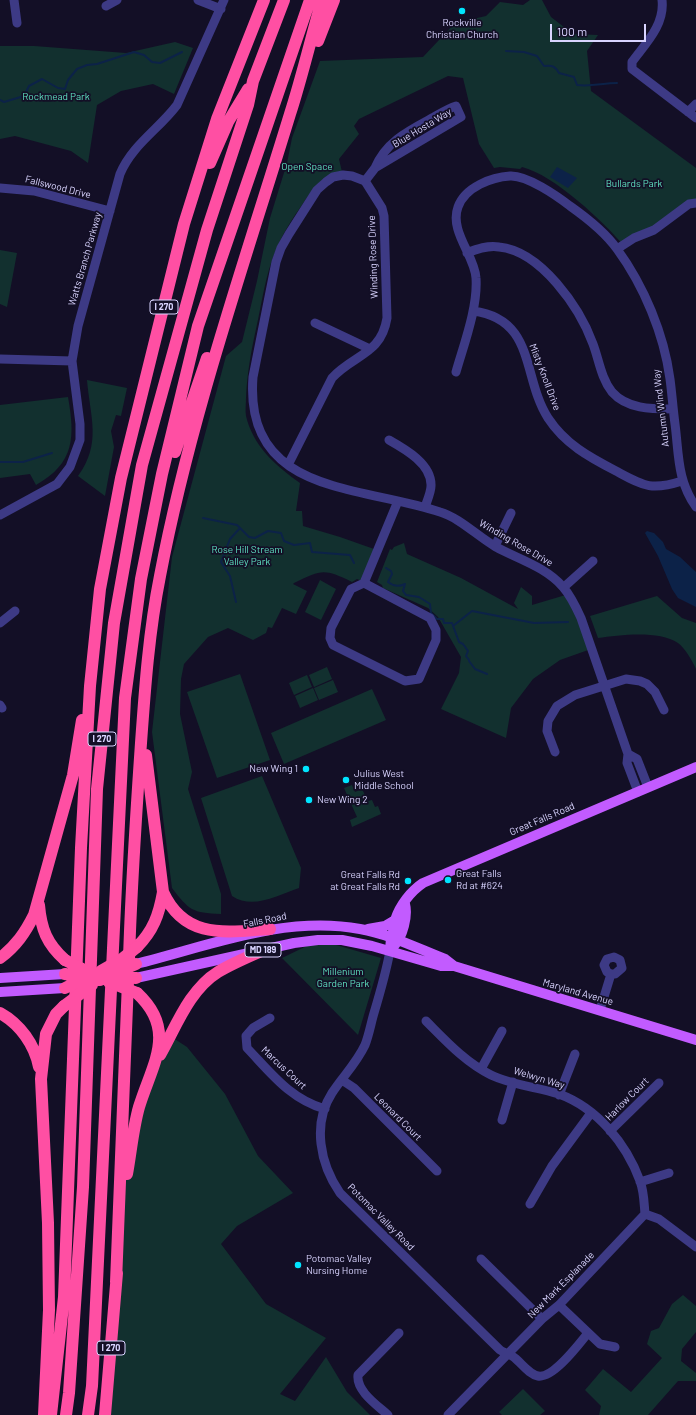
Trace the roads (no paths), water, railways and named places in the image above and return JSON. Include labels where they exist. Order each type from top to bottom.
[{"type":"highway","name":"I 270","points":[[51,1415],[64,1298],[81,848],[90,686],[100,589],[121,478],[184,224],[216,119],[264,0]]},
{"type":"highway","name":"I 270","points":[[66,1415],[69,1393],[83,1186],[97,789],[114,623],[142,465],[207,230],[248,105],[253,81],[284,0]]},
{"type":"highway","name":"I 270","points":[[88,1415],[93,1370],[125,698],[141,579],[162,474],[198,326],[310,0]]},
{"type":"highway","points":[[290,113],[322,0]]},
{"type":"highway","name":"I 270","points":[[105,1415],[116,1282],[132,863],[147,658],[159,579],[184,464],[239,272],[290,113],[334,0]]},
{"type":"highway","points":[[184,224],[228,122],[253,81]]},
{"type":"highway","points":[[154,516],[199,379],[239,272]]},
{"type":"highway","points":[[44,1415],[48,1281],[48,1223],[41,1079],[46,1034],[56,1014],[64,1006],[137,947],[147,936],[155,924],[160,908],[163,892],[160,855],[146,762],[147,658]]},
{"type":"highway","points":[[0,958],[16,945],[26,932],[39,898],[73,775],[82,715],[90,686]]},
{"type":"highway","points":[[163,892],[169,906],[179,917],[190,924],[206,930],[221,932],[270,929]]},
{"type":"highway","points":[[39,898],[40,920],[44,935],[53,949],[65,960],[98,979],[136,993],[153,1011],[158,1023],[158,1050],[155,1065]]},
{"type":"highway","points":[[116,1282],[122,1196],[139,1108],[155,1065],[194,994],[205,982],[217,972],[266,949]]},
{"type":"highway","points":[[65,988],[98,979],[136,964]]},
{"type":"highway","points":[[65,974],[98,979],[136,978]]},
{"type":"highway","points":[[0,1013],[19,1028],[34,1049],[41,1079]]},
{"type":"main road","name":"Great Falls Road","points":[[395,939],[395,920],[398,910],[405,904],[415,888],[423,883],[696,767]]},
{"type":"main road","name":"Great Falls Road","points":[[390,951],[407,910],[405,904]]},
{"type":"main road","points":[[360,929],[384,926],[395,920]]},
{"type":"main road","name":"Falls Road","points":[[136,964],[270,929],[321,926],[360,929],[395,939]]},
{"type":"main road","name":"Maryland Avenue","points":[[395,939],[445,959],[454,966]]},
{"type":"main road","name":"MD 189","points":[[136,978],[294,943],[342,940],[390,951]]},
{"type":"main road","name":"Maryland Avenue","points":[[390,951],[441,966],[454,966],[696,1040]]},
{"type":"main road","points":[[0,978],[65,974]]},
{"type":"main road","points":[[0,992],[65,988]]},
{"type":"street","points":[[14,0],[17,23]]},
{"type":"street","points":[[106,6],[117,0]]},
{"type":"street","points":[[198,0],[222,4]]},
{"type":"street","points":[[662,0],[663,6],[658,25],[632,62],[632,69],[696,118]]},
{"type":"street","name":"Watts Branch Parkway","points":[[0,516],[57,484],[70,467],[80,440],[80,424],[72,361],[78,326],[125,162],[137,146],[166,120],[177,105],[222,4]]},
{"type":"street","points":[[688,112],[696,104]]},
{"type":"street","name":"Blue Hosta Way","points":[[365,181],[375,168],[383,152],[397,138],[456,106],[462,116],[458,120],[375,168]]},
{"type":"street","name":"Winding Rose Drive","points":[[288,465],[332,378],[378,342],[385,330],[386,304],[384,216],[380,203],[365,181],[343,174],[333,177],[317,190],[280,248],[252,377],[251,395],[254,414],[263,438],[280,459],[288,465],[303,476],[322,483],[425,507],[448,514],[496,546],[545,571],[564,587],[581,618],[628,754],[627,763],[638,792]]},
{"type":"street","name":"Autumn Wind Way","points":[[456,372],[472,311],[476,278],[474,265],[461,241],[457,221],[457,208],[466,195],[480,184],[497,177],[516,176],[543,188],[563,200],[598,228],[617,249],[644,295],[653,316],[665,356],[670,380],[672,409],[682,481],[696,507]]},
{"type":"street","name":"Fallswood Drive","points":[[0,188],[34,191],[110,211]]},
{"type":"street","points":[[617,249],[634,238],[654,230],[689,204],[696,203]]},
{"type":"street","points":[[467,253],[482,247],[500,247],[522,254],[540,266],[555,280],[581,318],[593,343],[605,380],[613,392],[626,402],[646,409],[672,409]]},
{"type":"street","name":"Misty Knoll Drive","points":[[472,311],[492,314],[501,319],[508,326],[528,359],[539,398],[547,417],[559,433],[573,446],[584,454],[649,487],[665,487],[682,481]]},
{"type":"street","points":[[315,322],[370,349]]},
{"type":"street","points":[[0,359],[72,361]]},
{"type":"street","points":[[389,440],[409,452],[423,466],[429,475],[431,485],[425,507]]},
{"type":"street","points":[[364,583],[430,618],[436,630],[436,640],[419,679],[405,681],[333,645],[330,638],[331,628],[351,589],[364,583],[398,501]]},
{"type":"street","points":[[496,546],[511,513]]},
{"type":"street","points":[[564,587],[593,561]]},
{"type":"street","points":[[0,624],[15,611]]},
{"type":"street","points":[[556,752],[547,731],[552,712],[565,700],[626,679],[640,681],[647,684],[655,692],[664,710]]},
{"type":"street","name":"Winding Rose Drive","points":[[628,754],[637,760],[648,787]]},
{"type":"street","name":"Potomac Valley Road","points":[[390,951],[366,1043],[357,1061],[332,1094],[325,1109],[321,1123],[321,1150],[326,1170],[340,1193],[500,1350],[516,1358],[527,1370],[538,1376],[546,1375],[556,1369],[588,1333]]},
{"type":"street","points":[[600,1010],[611,974]]},
{"type":"street","name":"Marcus Court","points":[[270,1018],[252,1028],[246,1036],[246,1048],[292,1093],[308,1104],[325,1109]]},
{"type":"street","name":"Welwyn Way","points":[[426,1021],[463,1058],[481,1069],[492,1075],[512,1082],[559,1095],[591,1113],[610,1131],[626,1152],[640,1182],[645,1214]]},
{"type":"street","points":[[481,1069],[502,1031]]},
{"type":"street","points":[[559,1095],[575,1054]]},
{"type":"street","name":"Leonard Court","points":[[342,1080],[354,1088],[437,1171]]},
{"type":"street","points":[[502,1120],[512,1082]]},
{"type":"street","name":"Harlow Court","points":[[610,1131],[659,1083]]},
{"type":"street","points":[[530,1204],[552,1166],[591,1113]]},
{"type":"street","points":[[640,1182],[669,1173]]},
{"type":"street","points":[[645,1214],[659,1219],[696,1247]]},
{"type":"street","name":"New Mark Esplanade","points":[[448,1415],[542,1319],[559,1305],[645,1214]]},
{"type":"street","points":[[481,1259],[542,1319]]},
{"type":"street","points":[[559,1305],[600,1344],[615,1347]]},
{"type":"street","points":[[388,1415],[363,1391],[357,1382],[358,1375],[399,1333]]},
{"type":"water","points":[[557,167],[577,178],[568,188],[550,177]]},
{"type":"water","points":[[647,531],[654,533],[663,542],[666,549],[680,557],[696,572],[696,607],[678,598],[672,589],[658,556],[645,533]]},
{"type":"waterway","points":[[506,51],[524,52],[537,56],[544,66],[553,66],[559,73],[574,77],[577,85],[587,86],[617,83]]},
{"type":"waterway","points":[[0,100],[4,102],[24,96],[29,86],[42,79],[58,88],[65,89],[68,80],[77,69],[134,52],[144,55],[152,62],[160,63],[182,52]]},
{"type":"waterway","points":[[0,462],[23,462],[52,453]]},
{"type":"waterway","points":[[203,518],[237,525],[249,537],[255,538],[268,531],[281,533],[284,541],[294,545],[310,543],[312,552],[350,555],[354,563]]},
{"type":"waterway","points":[[236,602],[230,576],[221,562],[230,539],[240,528]]},
{"type":"waterway","points":[[386,568],[391,571],[392,574],[388,582],[396,586],[405,584],[403,591],[406,595],[419,597],[430,604],[431,613],[437,619],[443,619],[444,623],[452,623],[459,642],[463,644],[468,651],[466,656],[469,661],[475,669],[487,674]]},
{"type":"waterway","points":[[453,626],[472,611],[534,623],[568,622]]},
{"type":"place","name":"Rockville Christian Church","points":[[462,11]]},
{"type":"place","name":"New Wing 1","points":[[306,769]]},
{"type":"place","name":"Julius West Middle School","points":[[346,780]]},
{"type":"place","name":"New Wing 2","points":[[309,800]]},
{"type":"place","name":"Great Falls Rd at #624","points":[[448,880]]},
{"type":"place","name":"Great Falls Rd at Great Falls Rd","points":[[408,881]]},
{"type":"place","name":"Potomac Valley Nursing Home","points":[[298,1265]]},
{"type":"park label","name":"Rockmead Park","points":[[56,97]]},
{"type":"park label","name":"Open Space","points":[[307,167]]},
{"type":"park label","name":"Bullards Park","points":[[634,184]]},
{"type":"park label","name":"Rose Hill Stream Valley Park","points":[[247,556]]},
{"type":"park label","name":"Millenium Garden Park","points":[[343,978]]}]
